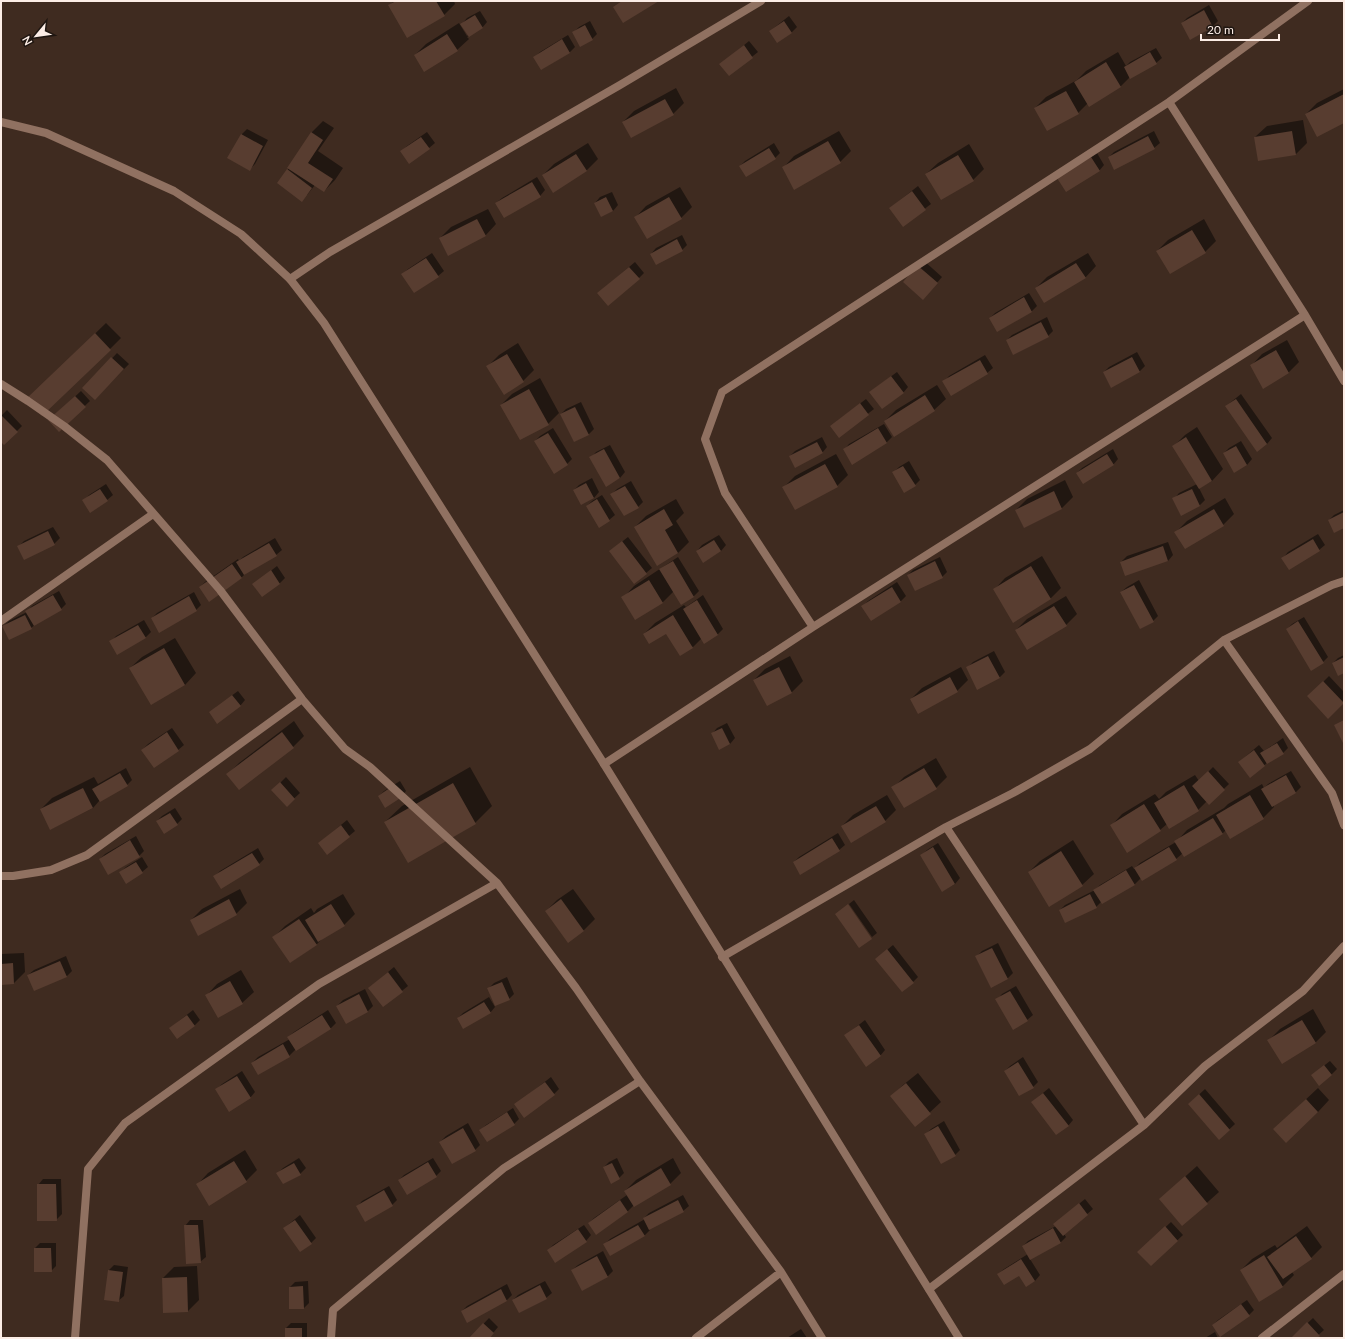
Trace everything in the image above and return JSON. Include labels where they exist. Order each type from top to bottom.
[{"type":"street","points":[[290,279],[330,252],[620,85],[761,1]]},
{"type":"street","points":[[813,627],[725,493],[705,439],[722,392],[1169,102],[1308,1]]},
{"type":"street","points":[[1169,102],[1305,315],[1344,381]]},
{"type":"street","points":[[1,122],[46,133],[174,191],[241,234],[290,279],[324,323],[604,764],[959,1338]]},
{"type":"street","points":[[604,764],[813,627],[1305,315]]},
{"type":"street","points":[[1,384],[64,426],[107,460],[220,590],[302,699],[345,749],[370,767],[497,883],[576,988],[640,1081],[781,1272],[822,1338]]},
{"type":"street","points":[[1,621],[153,514]]},
{"type":"street","points":[[722,957],[946,827],[1013,793],[1090,749],[1224,640],[1332,585],[1344,581]]},
{"type":"street","points":[[1224,640],[1332,793],[1344,825]]},
{"type":"street","points":[[1,876],[13,876],[51,870],[87,855],[302,699]]},
{"type":"street","points":[[946,827],[1144,1125]]},
{"type":"street","points":[[75,1338],[88,1169],[124,1123],[319,984],[497,883]]},
{"type":"street","points":[[929,1289],[1144,1125],[1205,1066],[1303,991],[1344,946]]},
{"type":"street","points":[[331,1338],[334,1310],[504,1168],[640,1081]]},
{"type":"street","points":[[696,1338],[781,1272]]},
{"type":"street","points":[[1262,1338],[1344,1274]]},
{"type":"building","points":[[396,1],[436,1],[445,16],[407,38],[388,5]]},
{"type":"building","points":[[622,1],[659,1],[623,23],[613,7]]},
{"type":"building","points":[[1204,10],[1213,27],[1190,40],[1181,23]]},
{"type":"building","points":[[475,15],[483,28],[469,37],[460,24]]},
{"type":"building","points":[[784,21],[792,33],[777,43],[769,31]]},
{"type":"building","points":[[585,25],[593,40],[580,47],[572,32]]},
{"type":"building","points":[[447,34],[458,51],[424,72],[414,55]]},
{"type":"building","points":[[562,39],[570,53],[541,70],[533,57]]},
{"type":"building","points":[[744,45],[753,58],[729,76],[719,64]]},
{"type":"building","points":[[1150,52],[1157,64],[1130,79],[1124,67]]},
{"type":"building","points":[[1106,62],[1121,87],[1089,107],[1074,82]]},
{"type":"building","points":[[1066,91],[1079,114],[1047,131],[1034,108]]},
{"type":"building","points":[[1344,94],[1344,123],[1317,137],[1305,114]]},
{"type":"building","points":[[665,99],[674,115],[631,138],[622,122]]},
{"type":"building","points":[[1292,131],[1296,155],[1258,161],[1254,137]]},
{"type":"building","points":[[311,132],[323,140],[308,163],[333,179],[324,192],[287,168]]},
{"type":"building","points":[[241,134],[263,146],[250,171],[227,158]]},
{"type":"building","points":[[1148,136],[1155,149],[1114,170],[1108,157]]},
{"type":"building","points":[[421,137],[430,149],[409,164],[400,151]]},
{"type":"building","points":[[828,141],[841,163],[794,190],[782,167]]},
{"type":"building","points":[[769,148],[776,159],[746,177],[739,166]]},
{"type":"building","points":[[576,154],[587,171],[553,193],[542,175]]},
{"type":"building","points":[[958,155],[974,181],[941,200],[925,174]]},
{"type":"building","points":[[1091,157],[1100,171],[1066,192],[1057,178]]},
{"type":"building","points":[[287,169],[312,188],[302,202],[277,183]]},
{"type":"building","points":[[532,182],[541,197],[504,218],[495,203]]},
{"type":"building","points":[[912,191],[926,210],[903,227],[889,208]]},
{"type":"building","points":[[606,197],[613,211],[601,217],[594,203]]},
{"type":"building","points":[[669,197],[682,219],[647,239],[634,217]]},
{"type":"building","points":[[477,219],[486,236],[448,256],[439,238]]},
{"type":"building","points":[[1192,230],[1206,253],[1170,274],[1156,251]]},
{"type":"building","points":[[677,239],[683,251],[656,265],[650,254]]},
{"type":"building","points":[[426,258],[439,277],[414,293],[401,274]]},
{"type":"building","points":[[1076,263],[1086,278],[1044,303],[1035,288]]},
{"type":"building","points":[[917,265],[938,283],[923,300],[903,282]]},
{"type":"building","points":[[629,267],[640,279],[608,306],[597,293]]},
{"type":"building","points":[[1024,297],[1032,312],[997,332],[989,318]]},
{"type":"building","points":[[1041,322],[1049,337],[1013,355],[1006,340]]},
{"type":"building","points":[[95,333],[111,350],[42,416],[26,399]]},
{"type":"building","points":[[1276,350],[1289,373],[1263,389],[1250,365]]},
{"type":"building","points":[[507,354],[524,382],[504,395],[486,366]]},
{"type":"building","points":[[111,357],[124,369],[95,400],[82,388]]},
{"type":"building","points":[[1132,357],[1140,372],[1111,388],[1103,372]]},
{"type":"building","points":[[980,360],[988,374],[951,396],[942,381]]},
{"type":"building","points":[[891,376],[904,393],[882,409],[869,392]]},
{"type":"building","points":[[529,389],[549,425],[520,440],[500,405]]},
{"type":"building","points":[[925,395],[935,411],[894,437],[884,421]]},
{"type":"building","points":[[75,396],[86,407],[59,432],[48,420]]},
{"type":"building","points":[[1236,399],[1267,444],[1257,452],[1225,406]]},
{"type":"building","points":[[860,403],[869,415],[839,438],[830,426]]},
{"type":"building","points":[[575,407],[589,435],[574,442],[560,414]]},
{"type":"building","points":[[1,415],[18,432],[4,445],[1,442]]},
{"type":"building","points":[[878,428],[887,443],[852,465],[843,449]]},
{"type":"building","points":[[548,433],[568,465],[554,474],[534,441]]},
{"type":"building","points":[[1186,437],[1212,481],[1199,489],[1172,446]]},
{"type":"building","points":[[817,442],[823,453],[795,468],[789,456]]},
{"type":"building","points":[[1236,446],[1247,465],[1234,473],[1223,453]]},
{"type":"building","points":[[604,449],[620,478],[606,487],[589,457]]},
{"type":"building","points":[[1107,454],[1114,465],[1083,484],[1076,473]]},
{"type":"building","points":[[825,464],[838,487],[795,510],[782,487]]},
{"type":"building","points":[[903,466],[916,486],[904,493],[892,472]]},
{"type":"building","points":[[586,483],[594,498],[581,505],[573,490]]},
{"type":"building","points":[[625,486],[639,508],[624,516],[610,494]]},
{"type":"building","points":[[100,489],[108,501],[90,513],[82,500]]},
{"type":"building","points":[[1192,489],[1200,506],[1181,516],[1172,498]]},
{"type":"building","points":[[1054,491],[1062,509],[1024,528],[1015,510]]},
{"type":"building","points":[[597,499],[610,521],[599,528],[586,506]]},
{"type":"building","points":[[664,509],[673,525],[665,530],[678,553],[657,566],[634,527]]},
{"type":"building","points":[[1214,509],[1224,526],[1185,549],[1174,532]]},
{"type":"building","points":[[1344,512],[1344,528],[1334,533],[1328,520]]},
{"type":"building","points":[[48,531],[55,545],[24,560],[17,546]]},
{"type":"building","points":[[1313,539],[1320,551],[1289,570],[1281,558]]},
{"type":"building","points":[[714,540],[721,551],[703,563],[696,551]]},
{"type":"building","points":[[622,541],[647,574],[634,584],[609,551]]},
{"type":"building","points":[[269,543],[277,556],[244,575],[236,562]]},
{"type":"building","points":[[1163,546],[1168,561],[1125,576],[1120,562]]},
{"type":"building","points":[[673,561],[694,597],[681,605],[659,569]]},
{"type":"building","points":[[935,561],[943,578],[915,591],[907,575]]},
{"type":"building","points":[[232,564],[242,578],[209,602],[199,587]]},
{"type":"building","points":[[1031,566],[1051,599],[1013,623],[993,589]]},
{"type":"building","points":[[271,570],[280,584],[262,597],[252,584]]},
{"type":"building","points":[[649,580],[663,603],[635,620],[621,597]]},
{"type":"building","points":[[1134,585],[1154,622],[1140,629],[1120,592]]},
{"type":"building","points":[[892,587],[901,602],[871,621],[861,606]]},
{"type":"building","points":[[53,595],[62,610],[34,626],[25,611]]},
{"type":"building","points":[[189,596],[197,611],[159,633],[151,618]]},
{"type":"building","points":[[697,600],[718,635],[704,644],[683,609]]},
{"type":"building","points":[[1054,606],[1067,626],[1027,650],[1015,630]]},
{"type":"building","points":[[25,615],[32,629],[9,640],[2,626]]},
{"type":"building","points":[[673,615],[693,648],[680,656],[666,634],[649,644],[643,634]]},
{"type":"building","points":[[1298,621],[1324,663],[1311,671],[1286,629]]},
{"type":"building","points":[[138,625],[146,638],[117,655],[109,641]]},
{"type":"building","points":[[164,648],[185,685],[151,705],[129,668]]},
{"type":"building","points":[[988,656],[1000,678],[977,690],[966,667]]},
{"type":"building","points":[[1344,657],[1344,673],[1338,676],[1332,663]]},
{"type":"building","points":[[779,667],[792,693],[767,706],[753,680]]},
{"type":"building","points":[[950,677],[958,692],[918,714],[910,699]]},
{"type":"building","points":[[1323,681],[1344,703],[1328,719],[1307,696]]},
{"type":"building","points":[[232,695],[241,706],[217,724],[209,712]]},
{"type":"building","points":[[1344,720],[1344,745],[1334,725]]},
{"type":"building","points":[[722,728],[730,744],[719,750],[711,733]]},
{"type":"building","points":[[167,732],[179,751],[154,768],[141,750]]},
{"type":"building","points":[[282,732],[294,748],[239,790],[226,774]]},
{"type":"building","points":[[1277,743],[1284,754],[1267,764],[1260,753]]},
{"type":"building","points":[[1254,750],[1265,766],[1250,778],[1238,762]]},
{"type":"building","points":[[924,768],[937,789],[904,808],[891,787]]},
{"type":"building","points":[[1208,771],[1225,790],[1209,805],[1192,786]]},
{"type":"building","points":[[120,773],[128,786],[100,802],[92,789]]},
{"type":"building","points":[[1286,775],[1296,793],[1272,807],[1261,789]]},
{"type":"building","points":[[280,782],[295,799],[287,807],[271,790]]},
{"type":"building","points":[[453,783],[476,824],[408,863],[384,822]]},
{"type":"building","points":[[394,785],[402,797],[385,808],[378,796]]},
{"type":"building","points":[[1184,785],[1199,811],[1169,829],[1154,803]]},
{"type":"building","points":[[83,788],[93,808],[50,830],[40,809]]},
{"type":"building","points":[[1250,795],[1264,819],[1230,839],[1216,815]]},
{"type":"building","points":[[1144,804],[1161,831],[1127,853],[1110,825]]},
{"type":"building","points":[[876,806],[886,822],[851,843],[841,826]]},
{"type":"building","points":[[170,813],[178,825],[164,834],[156,821]]},
{"type":"building","points":[[1213,818],[1223,834],[1184,857],[1174,841]]},
{"type":"building","points":[[341,825],[350,837],[327,855],[318,843]]},
{"type":"building","points":[[832,838],[840,851],[800,875],[793,862]]},
{"type":"building","points":[[130,840],[140,857],[108,875],[99,859]]},
{"type":"building","points":[[933,847],[955,884],[942,892],[920,855]]},
{"type":"building","points":[[1169,847],[1177,860],[1142,881],[1134,868]]},
{"type":"building","points":[[1061,851],[1083,886],[1049,907],[1028,872]]},
{"type":"building","points":[[252,853],[260,865],[221,889],[213,876]]},
{"type":"building","points":[[136,862],[143,873],[126,884],[119,872]]},
{"type":"building","points":[[1126,870],[1135,885],[1102,904],[1093,890]]},
{"type":"building","points":[[1090,894],[1097,908],[1065,923],[1059,910]]},
{"type":"building","points":[[229,899],[237,915],[198,936],[190,920]]},
{"type":"building","points":[[561,899],[584,931],[568,943],[545,911]]},
{"type":"building","points":[[331,904],[345,926],[318,942],[305,920]]},
{"type":"building","points":[[848,904],[872,939],[859,948],[835,914]]},
{"type":"building","points":[[299,919],[317,945],[290,963],[272,937]]},
{"type":"building","points":[[992,948],[1008,979],[991,988],[975,956]]},
{"type":"building","points":[[887,949],[914,983],[902,992],[875,959]]},
{"type":"building","points":[[60,961],[67,977],[34,991],[27,975]]},
{"type":"building","points":[[13,963],[14,984],[1,985],[1,964]]},
{"type":"building","points":[[388,972],[403,992],[383,1007],[368,988]]},
{"type":"building","points":[[230,981],[243,1004],[218,1018],[205,995]]},
{"type":"building","points":[[502,982],[510,1000],[495,1006],[487,988]]},
{"type":"building","points":[[1010,991],[1028,1021],[1013,1030],[995,999]]},
{"type":"building","points":[[359,994],[368,1012],[346,1024],[336,1006]]},
{"type":"building","points":[[484,1002],[491,1013],[463,1029],[457,1018]]},
{"type":"building","points":[[187,1015],[195,1026],[177,1039],[169,1028]]},
{"type":"building","points":[[322,1015],[331,1029],[296,1051],[287,1037]]},
{"type":"building","points":[[1302,1020],[1316,1043],[1282,1064],[1267,1040]]},
{"type":"building","points":[[859,1025],[881,1056],[866,1067],[844,1035]]},
{"type":"building","points":[[283,1044],[290,1057],[258,1075],[251,1063]]},
{"type":"building","points":[[1018,1062],[1034,1088],[1019,1096],[1004,1071]]},
{"type":"building","points":[[1324,1065],[1332,1075],[1319,1086],[1311,1075]]},
{"type":"building","points":[[237,1076],[251,1098],[229,1112],[215,1089]]},
{"type":"building","points":[[545,1082],[555,1095],[524,1118],[514,1104]]},
{"type":"building","points":[[906,1083],[931,1114],[915,1127],[890,1096]]},
{"type":"building","points":[[1043,1093],[1069,1126],[1056,1135],[1031,1102]]},
{"type":"building","points":[[1199,1094],[1230,1130],[1219,1140],[1188,1104]]},
{"type":"building","points":[[1306,1099],[1318,1112],[1286,1143],[1273,1129]]},
{"type":"building","points":[[507,1112],[515,1125],[487,1142],[479,1130]]},
{"type":"building","points":[[938,1126],[956,1156],[941,1164],[924,1134]]},
{"type":"building","points":[[463,1128],[476,1151],[452,1164],[439,1142]]},
{"type":"building","points":[[234,1161],[247,1182],[209,1206],[196,1184]]},
{"type":"building","points":[[428,1162],[437,1177],[407,1195],[398,1180]]},
{"type":"building","points":[[294,1163],[301,1175],[283,1184],[276,1173]]},
{"type":"building","points":[[612,1163],[620,1179],[611,1184],[603,1167]]},
{"type":"building","points":[[661,1168],[671,1185],[634,1207],[624,1191]]},
{"type":"building","points":[[1185,1176],[1208,1204],[1182,1226],[1159,1199]]},
{"type":"building","points":[[37,1184],[56,1184],[57,1221],[37,1221]]},
{"type":"building","points":[[384,1190],[393,1206],[365,1222],[356,1206]]},
{"type":"building","points":[[620,1200],[628,1212],[596,1235],[588,1223]]},
{"type":"building","points":[[678,1200],[684,1212],[649,1230],[643,1218]]},
{"type":"building","points":[[1079,1203],[1088,1215],[1063,1236],[1053,1224]]},
{"type":"building","points":[[295,1220],[312,1244],[300,1252],[283,1228]]},
{"type":"building","points":[[184,1225],[198,1225],[201,1263],[186,1264]]},
{"type":"building","points":[[638,1225],[645,1236],[610,1256],[603,1244]]},
{"type":"building","points":[[1165,1226],[1178,1241],[1151,1266],[1137,1252]]},
{"type":"building","points":[[1053,1228],[1061,1243],[1030,1260],[1022,1246]]},
{"type":"building","points":[[578,1229],[587,1242],[555,1263],[547,1250]]},
{"type":"building","points":[[1296,1236],[1312,1259],[1283,1279],[1267,1257]]},
{"type":"building","points":[[34,1248],[51,1248],[52,1272],[34,1272]]},
{"type":"building","points":[[1264,1255],[1283,1287],[1259,1302],[1240,1270]]},
{"type":"building","points":[[597,1256],[608,1277],[582,1291],[571,1270]]},
{"type":"building","points":[[1021,1259],[1035,1281],[1026,1287],[1019,1276],[1004,1285],[997,1274]]},
{"type":"building","points":[[108,1270],[123,1272],[119,1302],[104,1300]]},
{"type":"building","points":[[187,1277],[188,1312],[163,1313],[162,1278]]},
{"type":"building","points":[[540,1285],[547,1299],[519,1313],[512,1300]]},
{"type":"building","points":[[303,1286],[304,1309],[289,1309],[289,1287]]},
{"type":"building","points":[[501,1289],[507,1301],[467,1323],[461,1311]]},
{"type":"building","points":[[1241,1304],[1250,1316],[1220,1337],[1212,1325]]},
{"type":"building","points":[[1307,1322],[1320,1336],[1317,1338],[1291,1338]]},
{"type":"building","points":[[483,1323],[494,1333],[490,1338],[469,1338]]},
{"type":"building","points":[[285,1328],[302,1328],[302,1338],[285,1338]]}]
